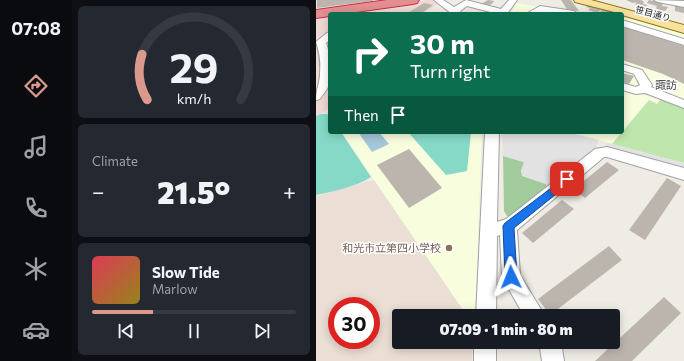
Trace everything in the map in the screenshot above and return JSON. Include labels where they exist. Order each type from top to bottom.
[{"type":"highway","points":[[316,12],[395,0]]},
{"type":"highway","points":[[316,12],[351,12],[413,0]]},
{"type":"main road","points":[[579,0],[622,12]]},
{"type":"main road","name":"笹目通り","points":[[588,0],[671,20],[684,21]]},
{"type":"main road","name":"笹目通り","points":[[599,0],[671,20],[684,26]]},
{"type":"main road","points":[[610,0],[684,21]]},
{"type":"main road","points":[[624,12],[684,29]]},
{"type":"street","points":[[438,0],[453,11],[466,3],[504,12],[513,0]]},
{"type":"street","points":[[658,0],[684,4]]},
{"type":"street","points":[[534,12],[540,9],[560,12]]},
{"type":"street","points":[[624,24],[684,42]]},
{"type":"street","points":[[316,96],[323,86],[326,75],[326,55],[321,42],[323,36]]},
{"type":"street","points":[[624,67],[638,72],[646,85],[644,88]]},
{"type":"street","points":[[624,87],[634,91],[642,90],[644,88],[684,104]]},
{"type":"street","points":[[486,309],[492,134]]},
{"type":"street","points":[[489,232],[508,226],[600,153],[607,152],[684,174]]},
{"type":"street","points":[[508,226],[511,277],[531,309]]},
{"type":"street","points":[[485,361],[486,349]]},
{"type":"street","points":[[551,349],[553,361]]},
{"type":"shaded area","points":[[428,0],[434,0],[438,4],[425,12],[346,12]]},
{"type":"shaded area","points":[[516,3],[578,12],[511,12]]},
{"type":"shaded area","points":[[328,14],[328,109],[316,115],[316,16]]},
{"type":"shaded area","points":[[624,18],[642,21],[684,32],[684,163],[575,134],[624,134]]},
{"type":"shaded area","points":[[320,114],[328,115],[328,134],[342,134],[371,177],[352,186],[316,195],[316,116]]},
{"type":"shaded area","name":"和光市立第四小学校","points":[[342,134],[482,134],[475,309],[462,309]]},
{"type":"shaded area","points":[[359,134],[381,134],[389,144],[372,152]]},
{"type":"shaded area","points":[[410,134],[471,134],[467,171],[446,175]]},
{"type":"shaded area","points":[[502,134],[576,134],[599,140],[596,146],[600,148],[546,190],[546,184],[522,176],[521,171],[524,162],[503,156]]},
{"type":"shaded area","points":[[607,143],[684,163],[684,170],[605,149]]},
{"type":"shaded area","points":[[374,180],[462,309],[392,309],[392,349],[473,349],[472,361],[316,361],[316,196]]},
{"type":"green space","points":[[661,99],[684,108],[684,163],[612,144],[620,134],[624,134],[624,130],[649,100],[657,104]]},
{"type":"green space","points":[[503,156],[524,162],[521,171],[523,176],[546,184],[546,190],[512,218],[507,216],[504,211]]},
{"type":"building","points":[[317,0],[373,0],[373,1],[317,8]]},
{"type":"building","points":[[488,0],[494,1],[488,6],[481,4]]},
{"type":"building","points":[[561,0],[571,0],[579,11],[567,9]]},
{"type":"building","points":[[626,0],[641,0],[644,2],[643,4],[647,5],[646,7],[635,4],[637,2],[633,3]]},
{"type":"building","points":[[649,0],[663,3],[662,6],[668,7],[665,11],[657,9],[657,6],[647,3]]},
{"type":"building","points":[[424,3],[433,5],[423,12],[409,12]]},
{"type":"building","points":[[675,4],[684,6],[684,13],[675,11]]},
{"type":"building","points":[[589,5],[602,9],[598,12],[594,12],[588,10],[590,8],[586,7]]},
{"type":"building","points":[[603,9],[612,12],[600,12]]},
{"type":"building","points":[[624,27],[684,46],[684,84],[663,74],[624,61]]},
{"type":"building","points":[[624,74],[634,76],[629,84],[624,83]]},
{"type":"building","points":[[409,149],[442,188],[409,208],[377,165]]},
{"type":"building","points":[[607,162],[619,170],[585,198],[574,189]]},
{"type":"building","points":[[667,178],[681,186],[645,240],[629,230]]},
{"type":"building","points":[[562,200],[574,209],[533,243],[522,233]]},
{"type":"building","points":[[609,246],[622,260],[558,309],[546,309],[538,299]]},
{"type":"building","points":[[664,297],[681,313],[632,361],[595,361],[608,349],[620,349],[620,338]]},
{"type":"place","name":"和光市立第四小学校","points":[[449,248]]},
{"type":"district","name":"諏訪","points":[[666,85]]},
{"type":"route","points":[[511,277],[510,232],[508,226],[567,179]]}]
